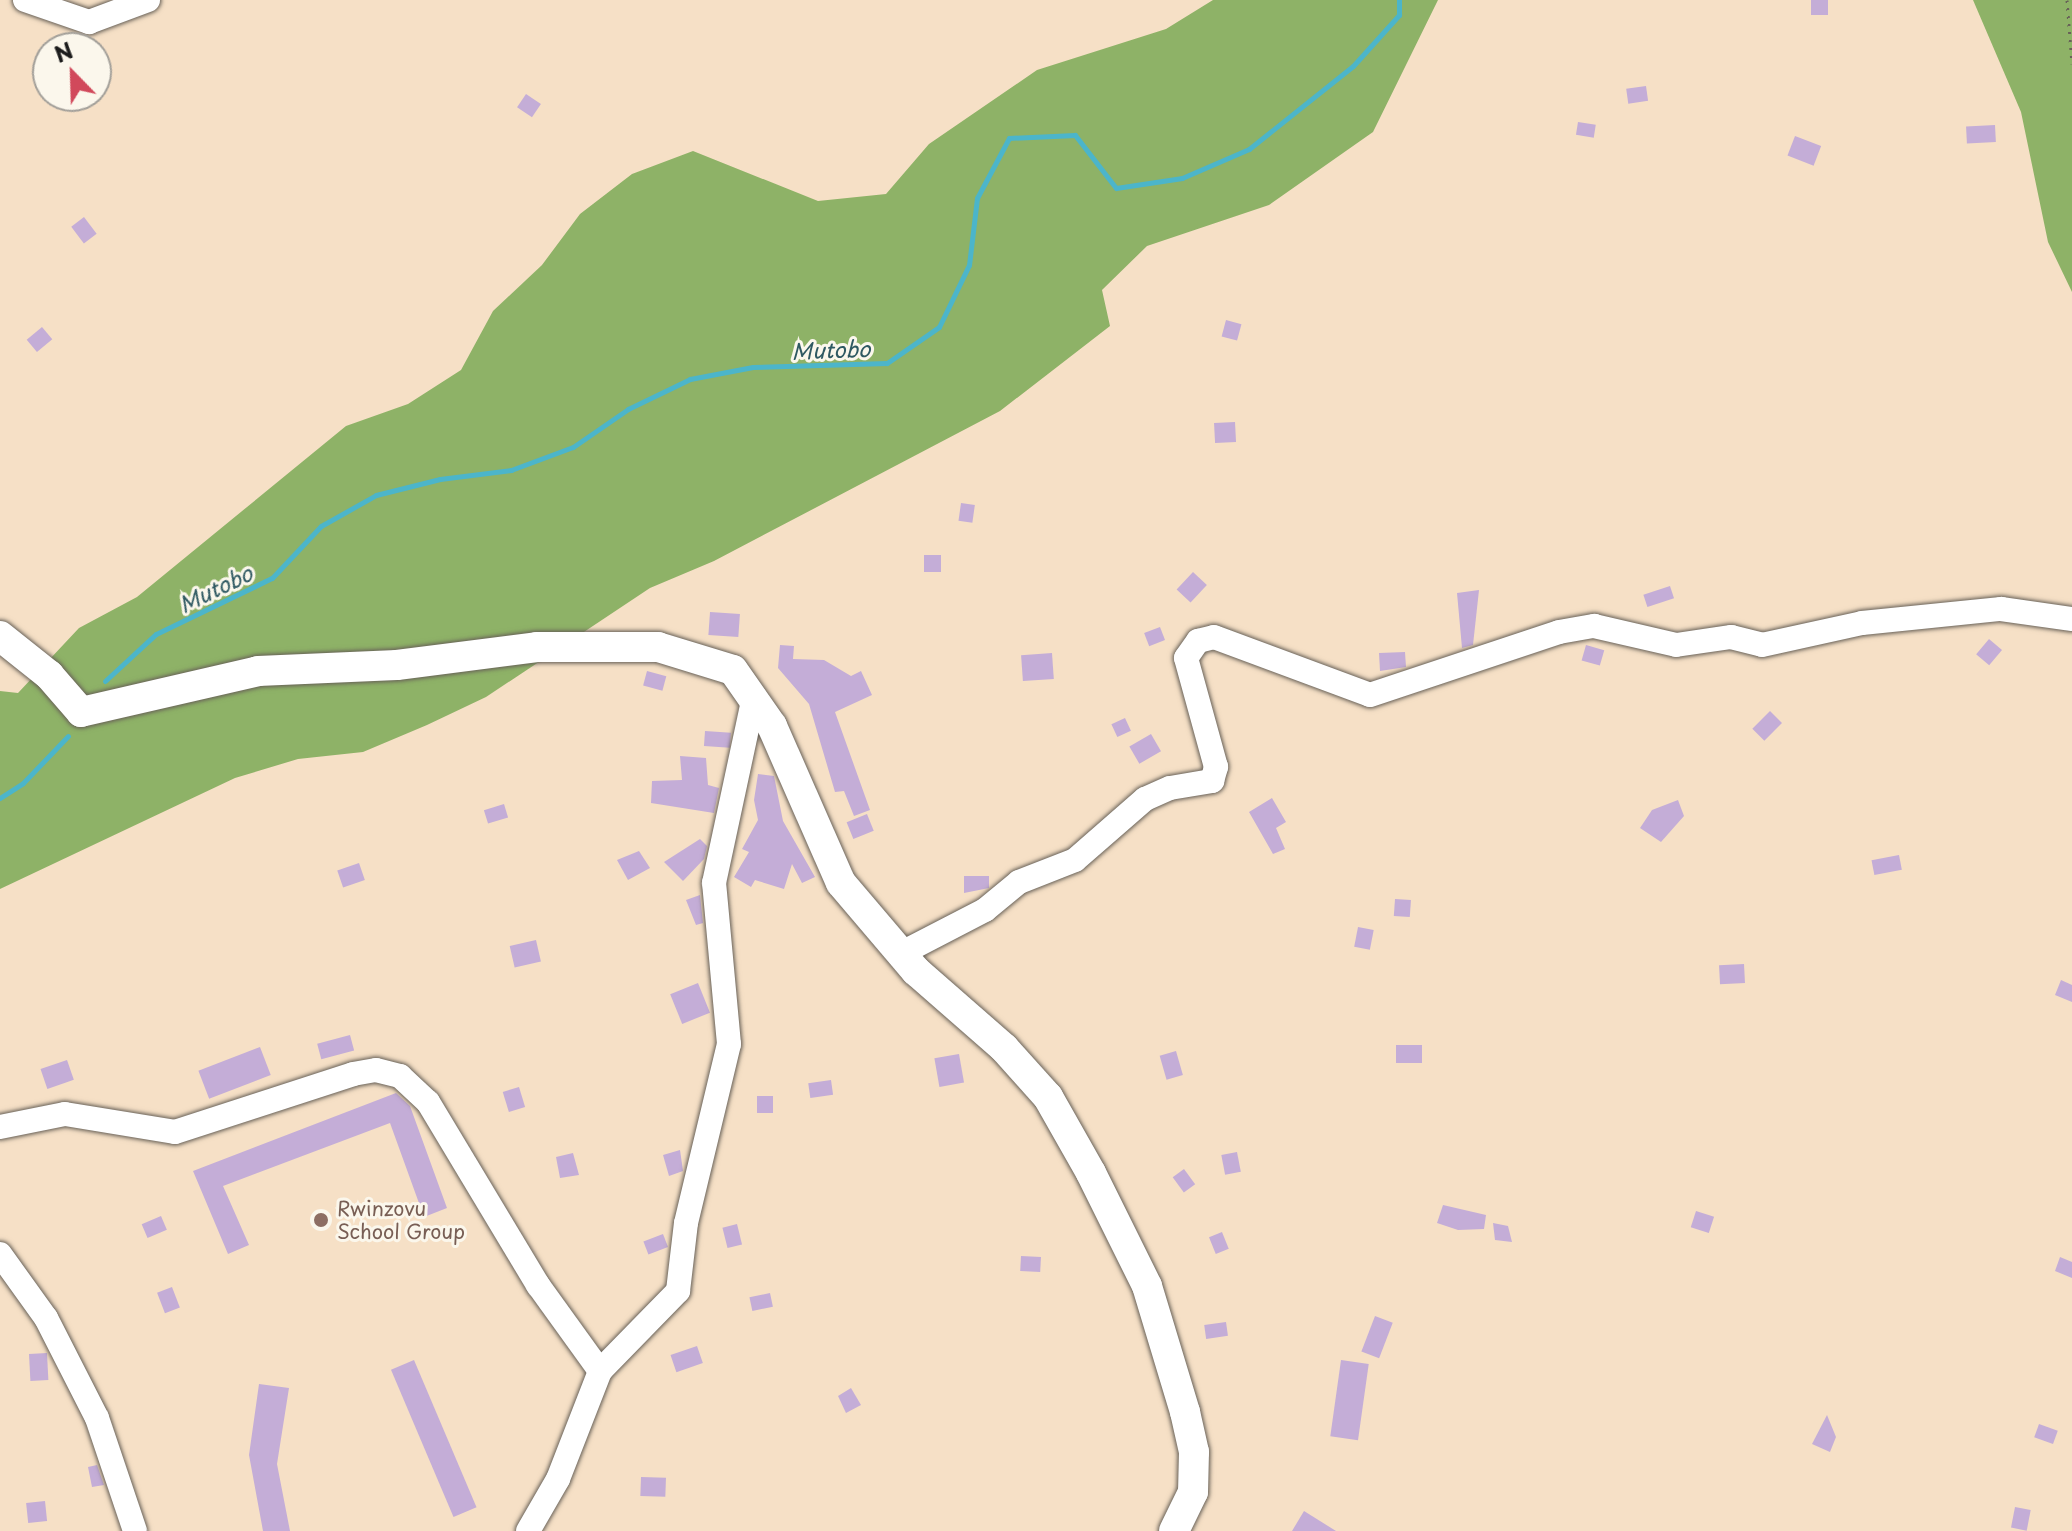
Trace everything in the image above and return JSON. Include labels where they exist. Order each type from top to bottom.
[{"type":"main road","points":[[0,636],[49,675],[81,712],[258,671],[397,665],[537,647],[658,647],[710,659],[733,670],[754,696],[841,883],[900,954],[1004,1048],[1048,1097],[1147,1286],[1194,1452],[1193,1492],[1174,1531]]},
{"type":"street","points":[[25,0],[89,22],[148,0]]},
{"type":"street","points":[[900,954],[985,910],[1019,882],[1075,860],[1145,799],[1170,788],[1212,781],[1216,767],[1186,658],[1198,641],[1214,637],[1370,695],[1559,632],[1594,626],[1676,645],[1731,637],[1762,645],[1862,623],[2001,609],[2072,619]]},
{"type":"street","points":[[528,1531],[558,1479],[600,1371],[678,1291],[686,1223],[729,1044],[714,883],[754,696]]},
{"type":"street","points":[[0,1127],[65,1114],[175,1132],[353,1074],[376,1070],[400,1076],[428,1102],[538,1285],[600,1371]]},
{"type":"street","points":[[0,1254],[46,1318],[97,1418],[135,1531]]},
{"type":"path","points":[[2067,0],[2072,64]]},
{"type":"green space","points":[[1213,0],[1438,0],[1373,132],[1269,205],[1147,246],[1102,290],[1110,326],[1000,411],[714,561],[650,588],[486,697],[363,752],[298,759],[235,778],[0,889],[0,691],[18,693],[79,628],[137,597],[346,426],[408,404],[461,370],[493,311],[542,265],[580,214],[632,174],[693,151],[818,201],[886,194],[929,144],[1037,70],[1166,29]]},
{"type":"green space","points":[[1973,0],[2072,0],[2072,292],[2048,242],[2021,112]]},
{"type":"building","points":[[1811,0],[1828,0],[1828,15],[1811,15]]},
{"type":"building","points":[[1646,86],[1648,101],[1628,104],[1626,89]]},
{"type":"building","points":[[526,94],[541,104],[532,117],[517,107]]},
{"type":"building","points":[[1578,122],[1596,125],[1594,138],[1576,135]]},
{"type":"building","points":[[1995,125],[1996,142],[1967,143],[1966,127]]},
{"type":"building","points":[[1795,136],[1821,146],[1814,166],[1787,156]]},
{"type":"building","points":[[84,217],[97,234],[84,243],[71,227]]},
{"type":"building","points":[[1226,320],[1241,324],[1237,341],[1222,336]]},
{"type":"building","points":[[42,327],[52,339],[37,352],[27,340]]},
{"type":"building","points":[[1235,422],[1236,442],[1215,443],[1214,423]]},
{"type":"building","points":[[961,503],[975,505],[972,523],[958,521]]},
{"type":"building","points":[[924,555],[941,555],[941,572],[924,572]]},
{"type":"building","points":[[1193,572],[1207,585],[1191,603],[1177,590]]},
{"type":"building","points":[[1670,586],[1674,598],[1647,607],[1643,595]]},
{"type":"building","points":[[1479,590],[1473,645],[1462,648],[1457,593]]},
{"type":"building","points":[[710,612],[740,614],[738,637],[708,635]]},
{"type":"building","points":[[1160,627],[1165,640],[1149,646],[1144,633]]},
{"type":"building","points":[[1989,639],[2002,650],[1989,665],[1976,654]]},
{"type":"building","points":[[780,645],[794,646],[793,659],[824,660],[851,676],[861,671],[872,695],[835,712],[870,810],[854,816],[844,791],[835,792],[809,704],[778,668]]},
{"type":"building","points":[[1586,645],[1604,650],[1600,666],[1582,660]]},
{"type":"building","points":[[1405,652],[1406,667],[1380,671],[1379,653]]},
{"type":"building","points":[[1052,653],[1054,679],[1023,681],[1021,655]]},
{"type":"building","points":[[647,671],[666,676],[662,691],[643,685]]},
{"type":"building","points":[[1770,711],[1782,723],[1764,741],[1752,729]]},
{"type":"building","points":[[1125,718],[1131,731],[1117,737],[1111,724]]},
{"type":"building","points":[[705,731],[731,733],[730,748],[704,746]]},
{"type":"building","points":[[1151,734],[1161,751],[1139,764],[1129,746]]},
{"type":"building","points":[[680,756],[706,758],[708,785],[719,788],[714,813],[651,803],[652,781],[682,780]]},
{"type":"building","points":[[758,774],[774,776],[783,821],[815,877],[802,883],[792,864],[784,889],[755,880],[751,887],[734,877],[749,852],[742,849],[758,820],[754,800]]},
{"type":"building","points":[[1272,798],[1286,822],[1276,828],[1285,849],[1273,854],[1249,812]]},
{"type":"building","points":[[1678,800],[1684,816],[1661,842],[1640,828],[1652,810]]},
{"type":"building","points":[[504,804],[508,817],[488,824],[484,810]]},
{"type":"building","points":[[867,814],[874,831],[853,839],[847,822]]},
{"type":"building","points":[[700,839],[707,846],[704,859],[683,881],[664,862]]},
{"type":"building","points":[[639,851],[650,868],[628,880],[617,860]]},
{"type":"building","points":[[1899,855],[1902,870],[1874,875],[1872,860]]},
{"type":"building","points":[[359,863],[365,880],[343,888],[337,870]]},
{"type":"building","points":[[964,876],[989,876],[989,888],[964,893]]},
{"type":"building","points":[[700,895],[703,923],[696,925],[686,900]]},
{"type":"building","points":[[1395,899],[1411,900],[1410,917],[1394,916]]},
{"type":"building","points":[[1358,927],[1374,930],[1370,950],[1354,947]]},
{"type":"building","points":[[536,940],[541,961],[515,968],[510,946]]},
{"type":"building","points":[[1744,964],[1745,983],[1720,984],[1719,965]]},
{"type":"building","points":[[2061,980],[2072,985],[2072,1002],[2055,995]]},
{"type":"building","points":[[698,983],[710,1013],[682,1024],[670,994]]},
{"type":"building","points":[[350,1035],[354,1050],[321,1059],[317,1044]]},
{"type":"building","points":[[1396,1045],[1422,1045],[1422,1063],[1396,1063]]},
{"type":"building","points":[[260,1047],[271,1075],[209,1099],[198,1071]]},
{"type":"building","points":[[1176,1051],[1183,1075],[1167,1080],[1160,1056]]},
{"type":"building","points":[[959,1054],[964,1083],[939,1087],[934,1058]]},
{"type":"building","points":[[67,1060],[74,1080],[47,1089],[41,1069]]},
{"type":"building","points":[[831,1080],[833,1095],[810,1098],[808,1083]]},
{"type":"building","points":[[519,1087],[525,1107],[509,1112],[503,1092]]},
{"type":"building","points":[[396,1093],[410,1106],[447,1208],[424,1217],[390,1123],[223,1186],[249,1245],[228,1254],[193,1171]]},
{"type":"building","points":[[757,1096],[773,1096],[773,1113],[757,1113]]},
{"type":"building","points":[[680,1150],[683,1171],[669,1176],[663,1155]]},
{"type":"building","points":[[1237,1152],[1241,1172],[1225,1175],[1221,1155]]},
{"type":"building","points":[[573,1153],[579,1175],[560,1178],[556,1157]]},
{"type":"building","points":[[1184,1169],[1195,1184],[1184,1193],[1173,1177]]},
{"type":"building","points":[[1443,1205],[1486,1215],[1484,1229],[1458,1230],[1437,1223]]},
{"type":"building","points":[[1696,1211],[1714,1217],[1709,1233],[1691,1227]]},
{"type":"building","points":[[161,1216],[167,1230],[148,1238],[142,1224]]},
{"type":"building","points":[[1493,1223],[1508,1226],[1512,1242],[1495,1240]]},
{"type":"building","points":[[737,1224],[742,1244],[728,1248],[722,1228]]},
{"type":"building","points":[[1222,1232],[1229,1249],[1216,1254],[1209,1237]]},
{"type":"building","points":[[663,1234],[668,1247],[648,1255],[643,1242]]},
{"type":"building","points":[[1021,1256],[1041,1257],[1040,1272],[1020,1271]]},
{"type":"building","points":[[2060,1257],[2072,1262],[2072,1278],[2055,1271]]},
{"type":"building","points":[[172,1287],[180,1308],[165,1313],[157,1293]]},
{"type":"building","points":[[770,1293],[773,1307],[752,1311],[749,1297]]},
{"type":"building","points":[[1375,1316],[1393,1323],[1379,1358],[1361,1351]]},
{"type":"building","points":[[1226,1322],[1228,1336],[1206,1339],[1204,1325]]},
{"type":"building","points":[[697,1346],[703,1363],[676,1372],[671,1355]]},
{"type":"building","points":[[47,1353],[48,1380],[30,1381],[29,1354]]},
{"type":"building","points":[[414,1360],[477,1507],[454,1517],[391,1370]]},
{"type":"building","points":[[1341,1360],[1369,1364],[1358,1440],[1330,1436]]},
{"type":"building","points":[[259,1384],[289,1388],[277,1464],[290,1531],[263,1531],[249,1455]]},
{"type":"building","points":[[851,1388],[861,1405],[846,1413],[838,1396]]},
{"type":"building","points":[[1827,1415],[1836,1437],[1830,1452],[1812,1444]]},
{"type":"building","points":[[2039,1424],[2058,1431],[2053,1444],[2034,1437]]},
{"type":"building","points":[[97,1465],[104,1485],[92,1487],[88,1467]]},
{"type":"building","points":[[641,1477],[666,1478],[665,1497],[640,1496]]},
{"type":"building","points":[[45,1501],[47,1521],[28,1523],[26,1503]]},
{"type":"building","points":[[2015,1507],[2031,1510],[2027,1531],[2011,1528]]},
{"type":"building","points":[[1304,1511],[1336,1531],[1292,1531]]},
{"type":"waterway","name":"Mutobo","points":[[105,681],[156,634],[272,578],[321,526],[376,495],[440,479],[511,470],[573,447],[628,409],[690,379],[753,367],[887,363],[939,327],[969,265],[977,198],[1009,138],[1075,135],[1116,188],[1182,178],[1249,149],[1353,66],[1399,15],[1399,0]]},
{"type":"waterway","name":"Mutobo","points":[[0,798],[23,783],[68,736]]},
{"type":"place","name":"Rwinzovu School Group","points":[[321,1220]]}]
